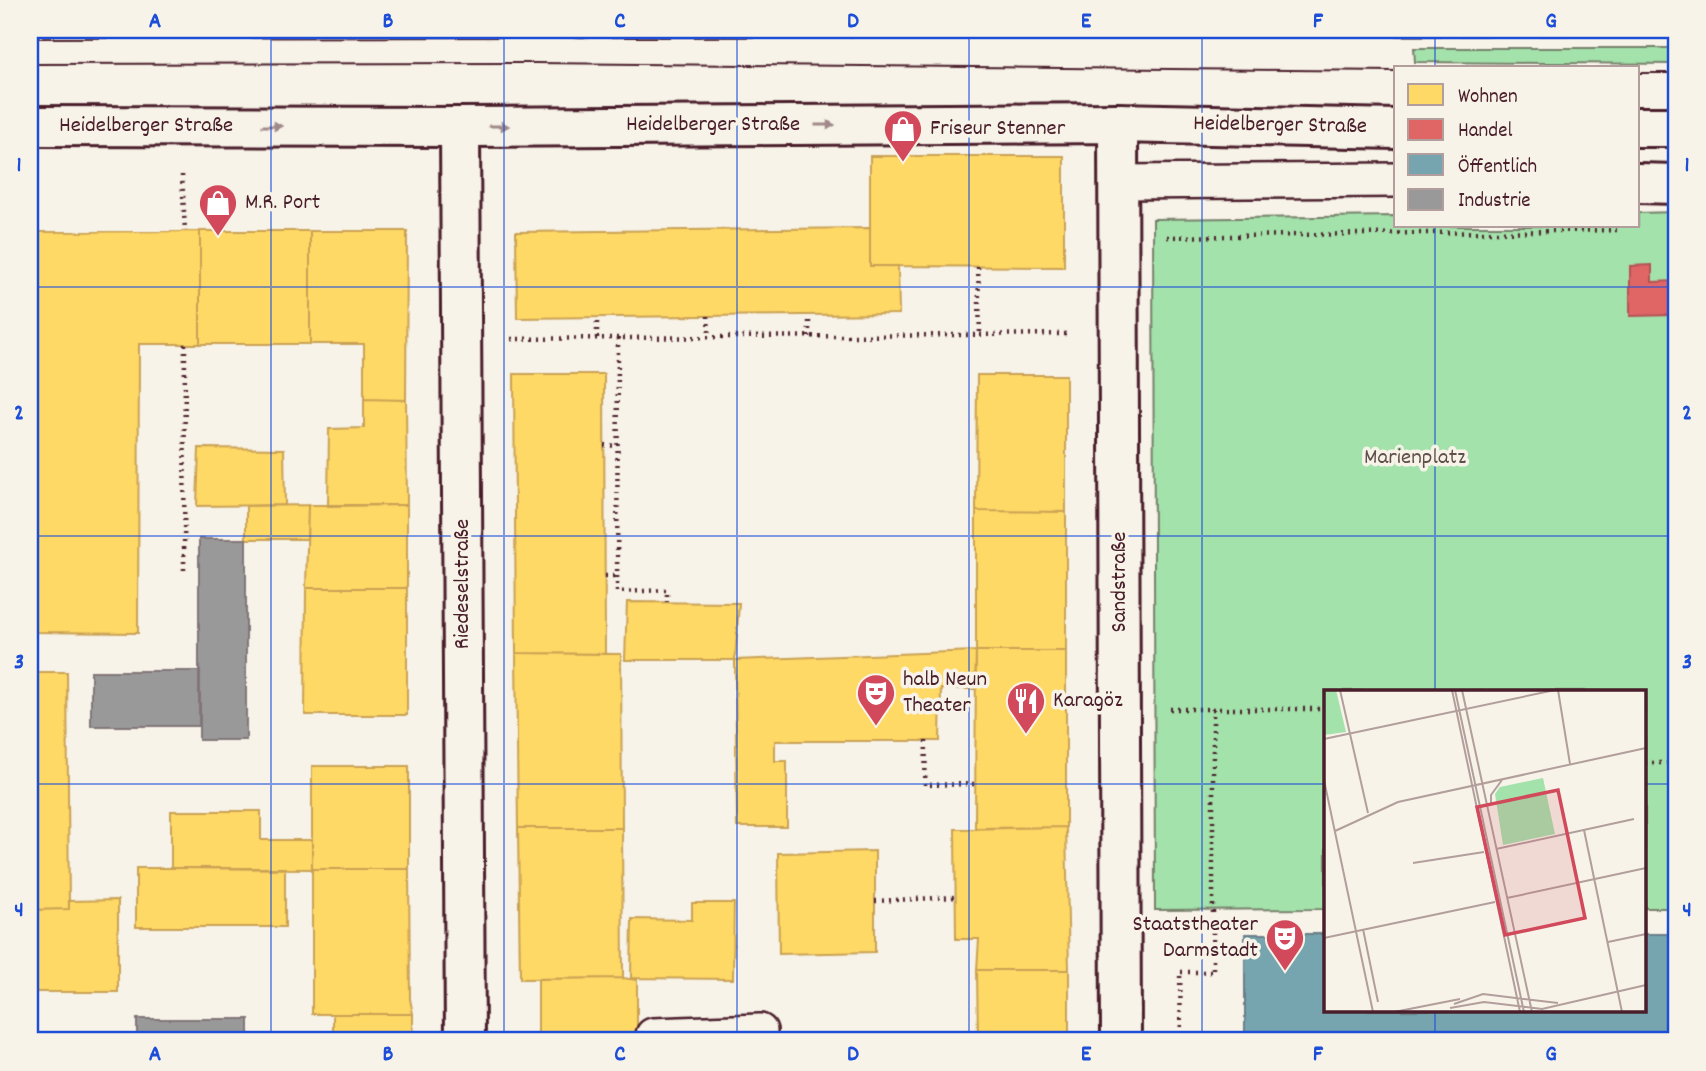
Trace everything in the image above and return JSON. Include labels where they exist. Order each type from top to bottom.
[{"type":"street","name":"Heidelberger Straße","points":[[30,127],[1118,123],[1394,129]]},
{"type":"street","name":"Sandstraße","points":[[1118,123],[1121,1041]]},
{"type":"street","name":"Riedeselstraße","points":[[460,127],[465,1041]]},
{"type":"street","points":[[1640,127],[1676,127]]},
{"type":"street","points":[[1640,183],[1676,184]]},
{"type":"lane","points":[[1118,182],[1394,180]]},
{"type":"lane","points":[[653,1041],[653,1035],[760,1031]]},
{"type":"path","points":[[182,167],[185,231]]},
{"type":"path","points":[[1119,237],[1623,230]]},
{"type":"path","points":[[978,267],[980,335]]},
{"type":"path","points":[[708,316],[709,337]]},
{"type":"path","points":[[809,316],[809,337]]},
{"type":"path","points":[[597,317],[597,338]]},
{"type":"path","points":[[503,339],[1074,334]]},
{"type":"path","points":[[618,338],[617,592],[667,590],[667,602]]},
{"type":"path","points":[[184,570],[185,344]]},
{"type":"path","points":[[604,445],[618,446]]},
{"type":"path","points":[[605,576],[617,576]]},
{"type":"path","points":[[1120,709],[1324,709]]},
{"type":"path","points":[[1181,1041],[1180,972],[1213,972],[1213,709]]},
{"type":"path","points":[[926,741],[925,785],[975,784]]},
{"type":"path","points":[[1646,763],[1676,763]]},
{"type":"path","points":[[875,901],[956,897]]},
{"type":"green space","points":[[1414,48],[1676,48],[1676,64],[1415,62]]},
{"type":"green space","name":"Marienplatz","points":[[1676,212],[1676,908],[1646,908],[1646,690],[1324,690],[1324,909],[1155,910],[1153,219],[1394,216],[1394,228],[1640,228],[1640,213]]},
{"type":"building: Wohnen","points":[[870,156],[1064,156],[1064,267],[870,266]]},
{"type":"building: Wohnen","points":[[870,228],[870,266],[898,266],[899,314],[517,318],[516,232]]},
{"type":"building: Wohnen","points":[[200,231],[310,231],[310,344],[200,344]]},
{"type":"building: Wohnen","points":[[200,231],[200,344],[139,344],[138,633],[30,632],[30,232]]},
{"type":"building: Wohnen","points":[[310,231],[407,231],[406,400],[364,399],[364,344],[310,344]]},
{"type":"building: Wohnen","points":[[514,374],[604,374],[605,654],[516,653]]},
{"type":"building: Wohnen","points":[[977,375],[1066,375],[1066,512],[976,511]]},
{"type":"building: Wohnen","points":[[364,399],[406,400],[407,505],[328,506],[329,429],[364,428]]},
{"type":"building: Wohnen","points":[[199,448],[284,449],[285,505],[197,506]]},
{"type":"building: Wohnen","points":[[308,505],[407,505],[407,588],[306,588]]},
{"type":"building: Wohnen","points":[[308,505],[307,539],[246,539],[246,506]]},
{"type":"building: Wohnen","points":[[976,511],[1066,512],[1066,651],[976,651]]},
{"type":"building: Wohnen","points":[[306,588],[407,588],[407,715],[305,715]]},
{"type":"building: Wohnen","points":[[627,602],[739,603],[735,660],[625,660]]},
{"type":"building: Wohnen","points":[[976,651],[1066,651],[1066,827],[975,828]]},
{"type":"building: Wohnen","points":[[976,651],[975,689],[941,689],[940,741],[775,741],[775,761],[787,761],[787,827],[737,827],[735,660]]},
{"type":"building: Wohnen","points":[[516,653],[621,654],[622,828],[518,828]]},
{"type":"building: Wohnen","points":[[30,672],[67,672],[69,909],[30,910]]},
{"type":"building: Wohnen","points":[[312,766],[409,766],[409,869],[312,869]]},
{"type":"building: Wohnen","points":[[171,811],[261,811],[261,840],[312,840],[312,869],[171,868]]},
{"type":"building: Wohnen","points":[[1066,827],[1069,970],[977,970],[979,939],[956,939],[955,829]]},
{"type":"building: Wohnen","points":[[518,828],[622,828],[623,978],[520,979]]},
{"type":"building: Wohnen","points":[[875,851],[875,952],[779,954],[778,853]]},
{"type":"building: Wohnen","points":[[136,868],[285,868],[285,927],[136,927]]},
{"type":"building: Wohnen","points":[[312,869],[409,869],[410,999],[413,1014],[312,1014]]},
{"type":"building: Wohnen","points":[[118,900],[118,992],[34,992],[35,1041],[30,1041],[30,910],[69,909],[69,901]]},
{"type":"building: Wohnen","points":[[692,903],[734,903],[733,979],[631,978],[632,919],[692,920]]},
{"type":"building: Wohnen","points":[[977,970],[1069,970],[1069,1041],[978,1041]]},
{"type":"building: Wohnen","points":[[538,979],[637,980],[637,1041],[538,1041]]},
{"type":"building: Wohnen","points":[[333,1014],[413,1014],[413,1041],[333,1041]]},
{"type":"building: Handel","points":[[1652,265],[1652,282],[1676,281],[1676,315],[1630,316],[1630,266]]},
{"type":"building: Öffentlich","name":"Staatstheater Darmstadt","points":[[1245,934],[1324,934],[1324,1012],[1646,1012],[1646,934],[1676,934],[1676,1041],[1245,1041]]},
{"type":"building: Industrie","points":[[199,539],[246,539],[246,740],[199,740]]},
{"type":"building: Industrie","points":[[91,671],[200,671],[200,726],[91,726]]},
{"type":"building: Industrie","points":[[137,1019],[249,1019],[249,1041],[137,1041]]},
{"type":"tram line","points":[[30,38],[1676,35]]},
{"type":"tram line","points":[[30,64],[535,63],[1394,71]]},
{"type":"tram line","points":[[1640,73],[1676,73]]},
{"type":"place","name":"Friseur Stenner","points":[[903,163]]},
{"type":"place","name":"M.R. Port","points":[[218,237]]},
{"type":"place","name":"halb Neun Theater","points":[[876,727]]},
{"type":"place","name":"Karagöz","points":[[1026,735]]},
{"type":"place","name":"Staatstheater Darmstadt","points":[[1285,972]]}]
